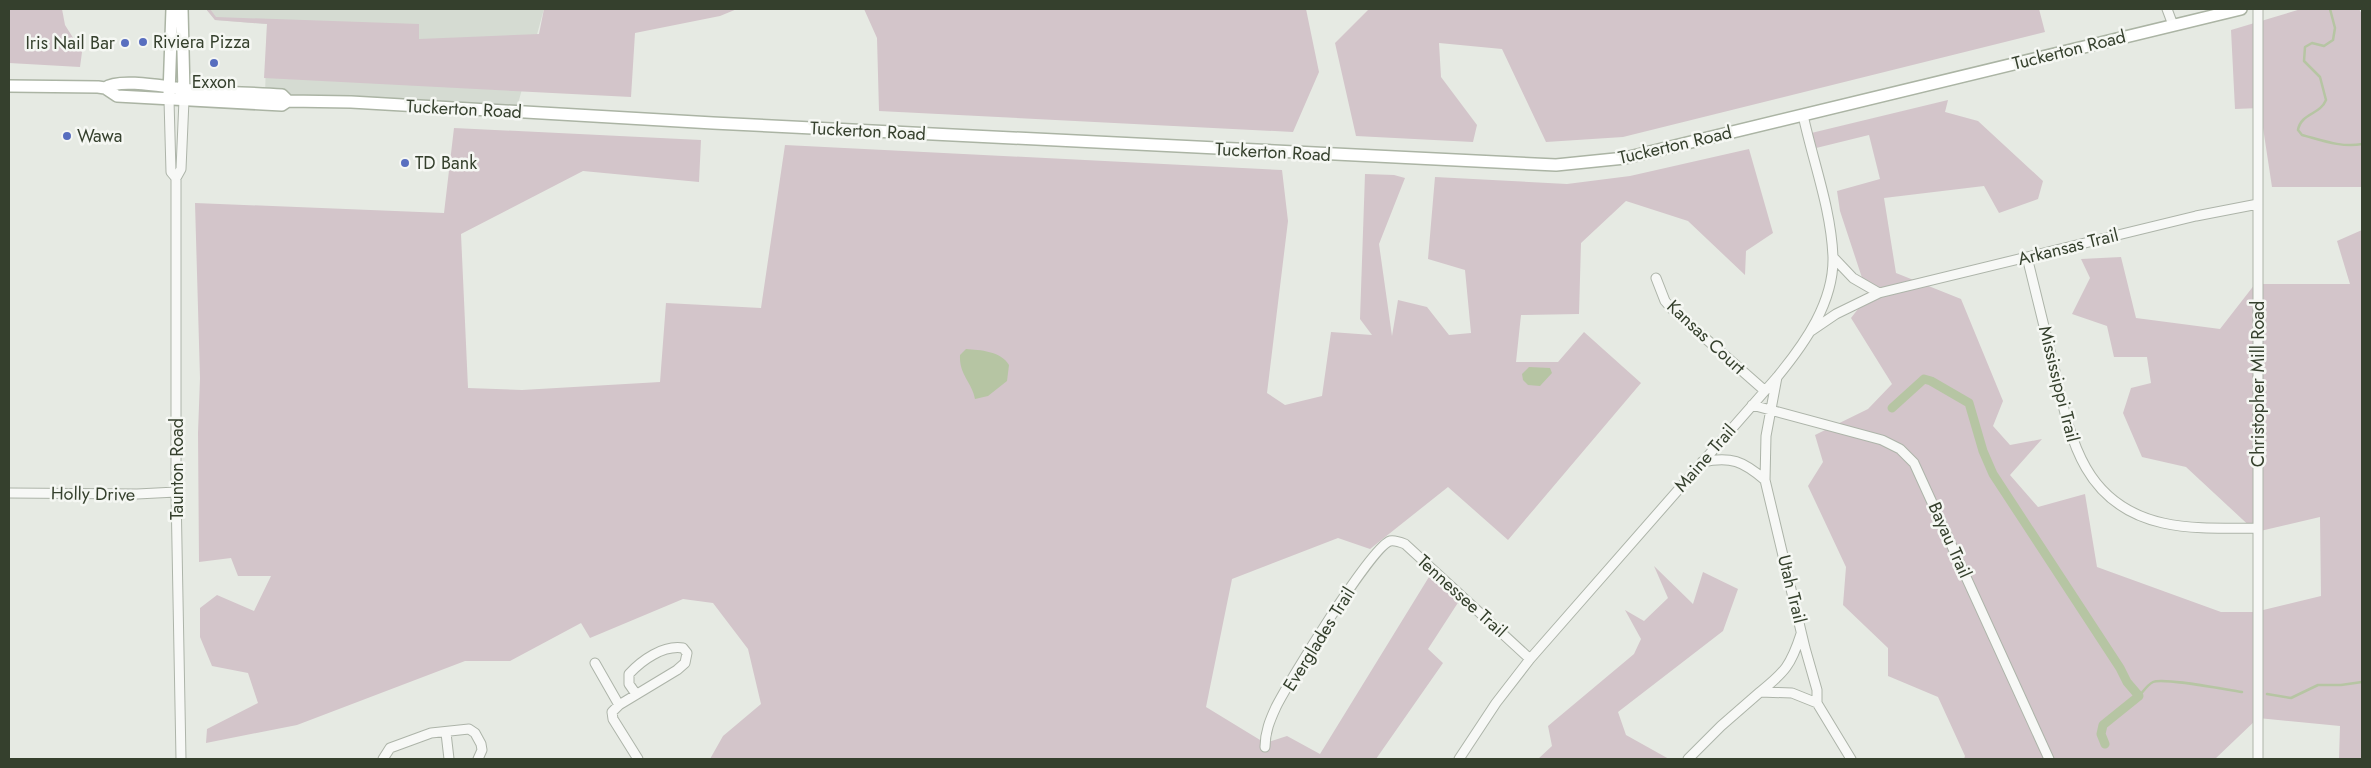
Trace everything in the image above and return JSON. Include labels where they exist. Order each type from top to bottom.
[{"type":"main road","points":[[169,100],[172,9]]},
{"type":"main road","points":[[182,9],[184,100]]},
{"type":"main road","name":"Tuckerton Road","points":[[9,86],[105,88],[117,96],[169,100],[282,105],[288,101],[351,102],[1538,165],[1579,164],[1625,158],[2241,9]]},
{"type":"main road","name":"Tuckerton Road","points":[[105,88],[110,84],[170,87],[198,91],[282,95],[288,101]]},
{"type":"street","points":[[2167,9],[2173,25]]},
{"type":"street","name":"Christopher Mill Road","points":[[2258,9],[2258,759]]},
{"type":"street","name":"Taunton Road","points":[[169,100],[171,172],[176,178]]},
{"type":"street","name":"Taunton Road","points":[[182,759],[176,492],[176,178],[181,169],[184,100]]},
{"type":"street","name":"Maine Trail","points":[[1458,759],[1496,703],[1530,659],[1778,376],[1811,331],[1829,286],[1833,257],[1826,203],[1803,115]]},
{"type":"street","name":"Arkansas Trail","points":[[1811,331],[1836,314],[1879,292],[2204,214],[2258,204]]},
{"type":"street","points":[[1833,257],[1853,278],[1879,292]]},
{"type":"street","name":"Mississippi Trail","points":[[2027,257],[2070,434],[2082,462],[2098,484],[2113,499],[2133,513],[2162,523],[2186,527],[2258,528]]},
{"type":"street","name":"Kansas Court","points":[[1656,278],[1665,301],[1672,309],[1764,390]]},
{"type":"street","name":"Utah Trail","points":[[1778,376],[1766,436],[1765,480],[1805,648],[1817,690],[1817,703],[1851,759]]},
{"type":"street","points":[[1752,405],[1770,410]]},
{"type":"street","name":"Bayau Trail","points":[[1770,410],[1882,440],[1900,449],[1914,463],[2049,759]]},
{"type":"street","points":[[1702,462],[1713,460],[1738,461],[1749,466],[1765,480]]},
{"type":"street","name":"Holly Drive","points":[[9,493],[137,494],[176,492]]},
{"type":"street","name":"Tennessee Trail","points":[[1390,541],[1398,541],[1405,544],[1530,659]]},
{"type":"street","name":"Everglades Trail","points":[[1265,747],[1266,733],[1277,706],[1334,611],[1376,553],[1390,541]]},
{"type":"street","points":[[1688,759],[1721,726],[1780,676],[1793,660],[1802,632]]},
{"type":"street","points":[[636,694],[629,684],[629,674],[638,665],[673,646],[683,648],[687,653],[684,663],[619,705],[612,712],[613,719],[638,759]]},
{"type":"street","points":[[596,663],[619,705]]},
{"type":"street","points":[[1760,692],[1792,693],[1817,703]]},
{"type":"street","points":[[383,759],[390,748],[431,733],[463,729],[475,733],[482,744],[482,750],[478,759]]},
{"type":"street","points":[[446,732],[449,759]]},
{"type":"shaded area","points":[[9,9],[62,9],[65,25],[82,52],[80,67],[9,63]]},
{"type":"shaded area","points":[[206,9],[544,9],[516,111],[265,96],[267,24],[215,20]]},
{"type":"shaded area","points":[[206,9],[210,9],[216,17],[419,24],[419,39],[539,34],[544,9],[737,9],[720,16],[635,33],[631,97],[264,78],[267,24],[215,20]]},
{"type":"shaded area","points":[[864,9],[1306,9],[1319,72],[1293,132],[879,111],[877,38]]},
{"type":"shaded area","points":[[1369,9],[2039,9],[2045,32],[1623,137],[1546,142],[1502,49],[1439,43],[1441,77],[1477,125],[1473,142],[1356,136],[1335,43]]},
{"type":"shaded area","points":[[2301,9],[2359,9],[2362,14],[2362,187],[2272,187],[2260,108],[2235,109],[2231,30]]},
{"type":"shaded area","points":[[1948,100],[1945,112],[1978,121],[2043,181],[2038,199],[1999,213],[1984,186],[1884,198],[1896,273],[1961,299],[2003,401],[1993,426],[2010,445],[2042,439],[2010,475],[2038,507],[2085,494],[2097,567],[2221,612],[2255,612],[2321,596],[2320,517],[2256,532],[2186,467],[2142,457],[2123,413],[2131,388],[2151,383],[2147,357],[2114,357],[2107,326],[2072,314],[2090,278],[2081,259],[2121,257],[2136,318],[2220,329],[2255,284],[2350,284],[2337,241],[2362,230],[2362,759],[2339,759],[2340,726],[2258,718],[2215,759],[1964,759],[1965,756],[1938,697],[1888,676],[1888,648],[1843,605],[1846,567],[1808,486],[1823,462],[1815,435],[1868,409],[1892,384],[1851,318],[1868,296],[1840,211],[1837,191],[1880,179],[1869,135],[1808,150],[1803,135]]},
{"type":"shaded area","points":[[454,128],[701,140],[699,182],[583,171],[461,234],[468,388],[522,390],[660,382],[666,303],[761,308],[785,145],[1282,170],[1288,221],[1267,393],[1285,405],[1322,396],[1331,332],[1372,335],[1360,319],[1365,174],[1394,175],[1405,178],[1379,244],[1392,336],[1398,300],[1427,307],[1449,335],[1471,333],[1465,270],[1428,259],[1435,177],[1567,184],[1630,176],[1749,149],[1773,233],[1746,251],[1745,275],[1688,221],[1626,201],[1581,243],[1579,314],[1521,315],[1516,362],[1558,362],[1584,332],[1641,383],[1508,540],[1448,487],[1370,549],[1338,538],[1232,579],[1206,707],[1265,743],[1287,736],[1320,754],[1432,572],[1461,598],[1428,649],[1443,663],[1376,759],[710,759],[723,736],[761,704],[748,649],[713,603],[683,599],[590,638],[581,623],[510,661],[465,661],[297,725],[206,743],[207,729],[258,703],[248,673],[212,666],[200,637],[200,608],[217,595],[254,611],[271,576],[238,576],[231,558],[199,562],[198,433],[200,378],[195,203],[444,213]]},
{"type":"shaded area","points":[[966,349],[990,352],[1005,360],[1009,365],[1007,381],[988,396],[975,399],[960,362],[960,355]]},
{"type":"shaded area","points":[[1529,367],[1550,368],[1552,373],[1540,386],[1528,385],[1523,380],[1522,374]]},
{"type":"shaded area","points":[[1654,566],[1693,604],[1703,572],[1738,589],[1723,631],[1618,712],[1626,735],[1669,759],[1538,759],[1552,746],[1548,726],[1634,654],[1641,639],[1625,610],[1644,621],[1668,598]]},
{"type":"waterway","points":[[2330,9],[2335,28],[2333,40],[2324,46],[2312,43],[2305,47],[2304,61],[2320,77],[2326,100],[2320,109],[2303,120],[2298,130],[2302,135],[2332,143],[2362,144]]},
{"type":"waterway","points":[[1892,408],[1924,379],[1931,381],[1969,403],[1983,451],[1993,474],[2120,668],[2127,682],[2139,696],[2103,725],[2101,734],[2105,744]]},
{"type":"waterway","points":[[2139,696],[2151,683],[2159,681],[2182,682],[2242,692]]},
{"type":"waterway","points":[[2267,694],[2291,698],[2318,685],[2341,685],[2362,682]]},
{"type":"place","name":"Riviera Pizza","points":[[143,42]]},
{"type":"place","name":"Iris Nail Bar","points":[[125,43]]},
{"type":"place","name":"Exxon","points":[[214,63]]},
{"type":"place","name":"Wawa","points":[[67,136]]},
{"type":"place","name":"TD Bank","points":[[405,163]]}]
